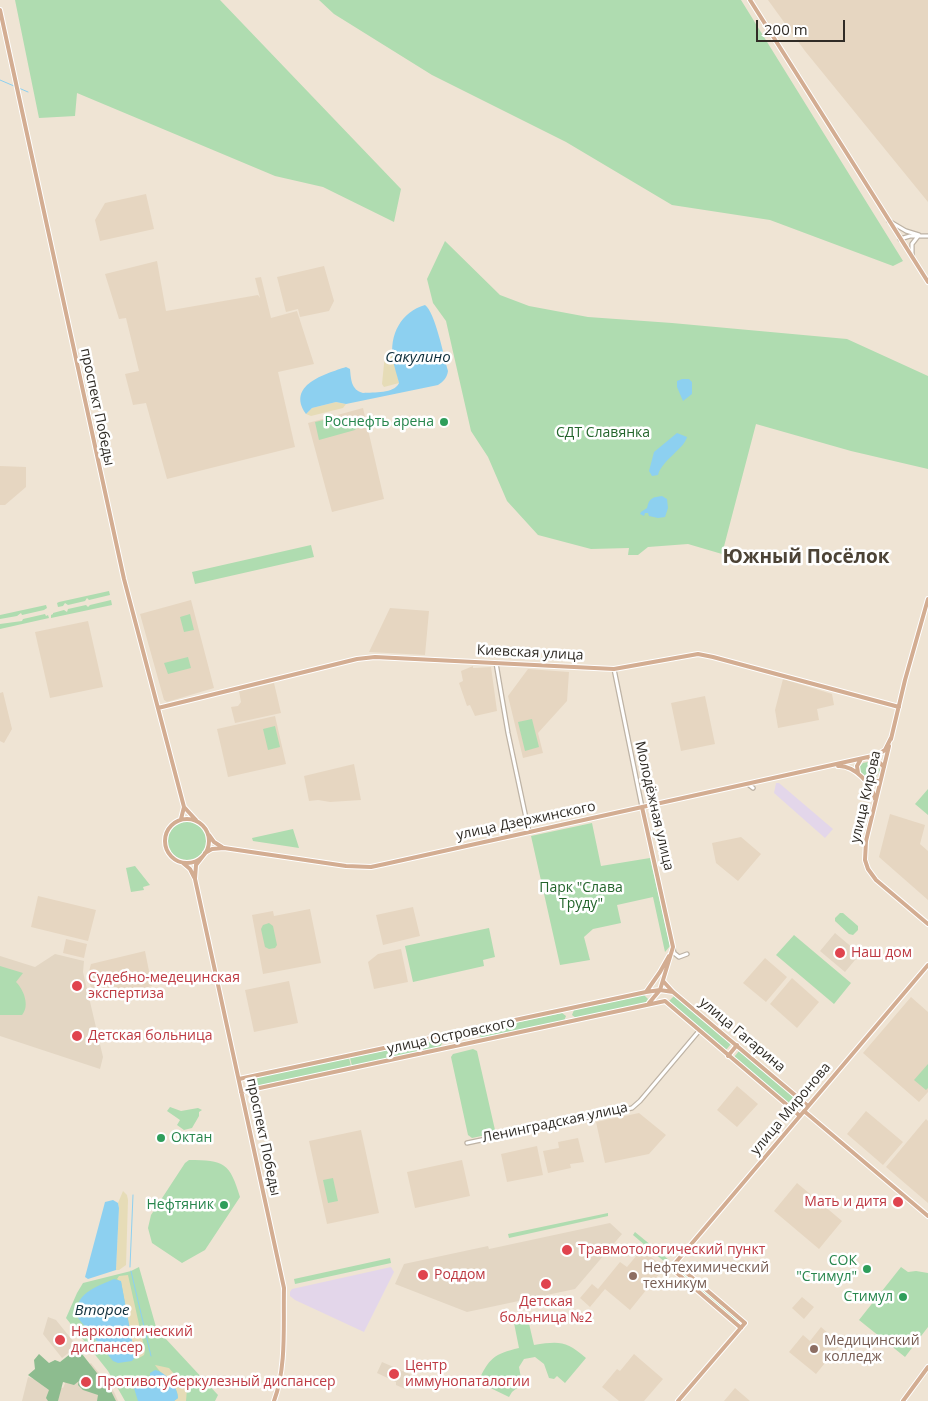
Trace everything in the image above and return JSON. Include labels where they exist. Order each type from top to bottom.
[{"type":"main road","points":[[750,0],[928,282]]},
{"type":"main road","name":"проспект Победы","points":[[0,10],[114,536],[184,807],[184,814],[181,819]]},
{"type":"main road","name":"улица Кирова","points":[[928,599],[864,848],[868,869],[876,880],[928,924]]},
{"type":"main road","name":"Киевская улица","points":[[158,708],[361,658],[375,657],[614,669],[698,654],[713,656],[899,707]]},
{"type":"main road","name":"улица Дзержинского","points":[[204,854],[212,848],[224,848],[346,866],[371,867],[865,758],[883,752],[891,738]]},
{"type":"main road","points":[[859,775],[856,771],[857,766],[865,758],[876,760],[884,767]]},
{"type":"main road","points":[[831,766],[846,766],[859,775],[871,788],[875,802]]},
{"type":"main road","points":[[863,779],[872,782],[880,781]]},
{"type":"main road","name":"проспект Победы","points":[[184,807],[196,820]]},
{"type":"main road","name":"Молодёжная улица","points":[[642,807],[673,947]]},
{"type":"main road","points":[[204,854],[191,863],[181,862],[170,853],[165,838],[172,824],[181,819],[196,820],[202,824],[214,842],[224,848]]},
{"type":"main road","points":[[195,879],[196,865],[209,846],[208,832]]},
{"type":"main road","name":"проспект Победы","points":[[181,862],[190,869],[195,879],[284,1288],[283,1348],[279,1382],[274,1401]]},
{"type":"main road","points":[[648,1004],[661,990],[673,947]]},
{"type":"main road","points":[[648,1004],[651,1000],[646,992],[660,972],[673,947]]},
{"type":"main road","name":"улица Миронова","points":[[741,1328],[671,1268],[928,965]]},
{"type":"main road","name":"улица Гагарина","points":[[663,981],[672,992],[808,1106]]},
{"type":"main road","points":[[661,990],[665,1001]]},
{"type":"main road","name":"улица Островского","points":[[238,1079],[646,992],[661,990],[672,992]]},
{"type":"main road","points":[[665,1001],[672,992]]},
{"type":"main road","name":"улица Островского","points":[[241,1092],[665,1001]]},
{"type":"main road","name":"улица Гагарина","points":[[665,1001],[800,1116]]},
{"type":"main road","points":[[728,1056],[737,1045]]},
{"type":"main road","points":[[804,1111],[928,1216]]},
{"type":"main road","points":[[675,1263],[745,1323],[678,1401]]},
{"type":"main road","points":[[903,1401],[928,1367]]},
{"type":"street","points":[[889,220],[900,228],[919,235],[928,236]]},
{"type":"street","points":[[900,238],[919,235]]},
{"type":"street","points":[[912,256],[912,244],[919,235]]},
{"type":"street","points":[[496,663],[528,832]]},
{"type":"street","name":"Молодёжная улица","points":[[614,669],[642,807]]},
{"type":"street","points":[[748,784],[753,788]]},
{"type":"street","points":[[673,947],[677,956],[687,954]]},
{"type":"street","name":"Ленинградская улица","points":[[467,1142],[632,1108],[699,1031]]},
{"type":"shaded area","points":[[768,0],[928,0],[928,202],[805,51]]},
{"type":"shaded area","points":[[146,194],[154,229],[100,241],[95,220],[105,203]]},
{"type":"shaded area","points":[[157,261],[166,311],[258,295],[260,298],[255,278],[261,277],[271,318],[297,311],[314,364],[278,372],[295,447],[167,479],[146,403],[133,405],[125,374],[139,371],[126,318],[119,319],[105,274]]},
{"type":"shaded area","points":[[324,266],[334,301],[329,311],[300,317],[298,309],[286,312],[277,277]]},
{"type":"shaded area","points":[[363,408],[384,499],[332,512],[308,423]]},
{"type":"shaded area","points":[[0,466],[26,467],[26,487],[5,505],[0,505]]},
{"type":"shaded area","points":[[191,600],[214,688],[167,702],[164,700],[140,614]]},
{"type":"shaded area","points":[[390,608],[429,611],[425,655],[369,652]]},
{"type":"shaded area","points":[[88,621],[103,687],[50,698],[35,632]]},
{"type":"shaded area","points":[[473,666],[473,668],[491,667],[497,711],[475,716],[470,705],[467,706],[459,683],[463,681],[461,671]]},
{"type":"shaded area","points":[[528,669],[569,672],[567,701],[538,733],[543,753],[523,758],[508,696]]},
{"type":"shaded area","points":[[783,679],[832,694],[834,705],[817,709],[819,720],[778,728],[775,710]]},
{"type":"shaded area","points":[[274,683],[281,713],[235,723],[231,707],[238,706],[241,702],[239,691]]},
{"type":"shaded area","points":[[3,692],[12,729],[4,743],[0,741],[0,693]]},
{"type":"shaded area","points":[[705,696],[715,744],[681,751],[671,703]]},
{"type":"shaded area","points":[[275,716],[286,764],[228,777],[217,729]]},
{"type":"shaded area","points":[[354,764],[361,800],[309,801],[304,776]]},
{"type":"shaded area","points":[[776,783],[779,783],[833,829],[825,838],[774,793]]},
{"type":"shaded area","points":[[890,814],[925,825],[920,844],[928,851],[928,900],[879,857]]},
{"type":"shaded area","points":[[741,837],[761,854],[738,881],[716,863],[712,843]]},
{"type":"shaded area","points":[[38,896],[96,910],[88,941],[31,927]]},
{"type":"shaded area","points":[[413,907],[420,936],[383,945],[376,915]]},
{"type":"shaded area","points":[[310,909],[321,963],[263,974],[252,915],[273,911],[274,916]]},
{"type":"shaded area","name":"Наш дом","points":[[835,933],[860,954],[845,972],[820,951]]},
{"type":"shaded area","points":[[66,939],[87,944],[84,958],[63,953]]},
{"type":"shaded area","points":[[401,949],[408,982],[374,989],[368,962],[378,954]]},
{"type":"shaded area","points":[[145,951],[152,986],[94,1000],[88,975],[91,964]]},
{"type":"shaded area","points":[[55,954],[84,961],[83,972],[103,1057],[100,1069],[0,1036],[0,956],[35,967]]},
{"type":"shaded area","points":[[765,958],[787,977],[766,1002],[743,983]]},
{"type":"shaded area","points":[[792,978],[819,1002],[797,1028],[770,1004]]},
{"type":"shaded area","points":[[289,981],[298,1023],[254,1032],[245,990]]},
{"type":"shaded area","points":[[911,997],[928,1012],[928,1092],[919,1102],[863,1053]]},
{"type":"shaded area","points":[[737,1086],[758,1104],[737,1127],[717,1110]]},
{"type":"shaded area","points":[[866,1111],[903,1142],[883,1165],[847,1134]]},
{"type":"shaded area","points":[[639,1113],[666,1135],[649,1154],[605,1163],[596,1122]]},
{"type":"shaded area","points":[[926,1119],[928,1121],[928,1203],[886,1167]]},
{"type":"shaded area","points":[[361,1130],[379,1213],[327,1224],[309,1141]]},
{"type":"shaded area","points":[[578,1138],[584,1162],[570,1164],[571,1168],[548,1173],[543,1151],[559,1148],[558,1142]]},
{"type":"shaded area","points":[[537,1146],[543,1175],[507,1182],[501,1154]]},
{"type":"shaded area","points":[[462,1160],[470,1196],[415,1208],[407,1172]]},
{"type":"shaded area","points":[[797,1183],[842,1221],[819,1249],[774,1211]]},
{"type":"shaded area","points":[[610,1223],[622,1234],[575,1289],[467,1312],[395,1284],[404,1264],[488,1246],[489,1249]]},
{"type":"shaded area","name":"Нефтехимический техникум","points":[[642,1249],[664,1268],[630,1310],[605,1289],[590,1307],[580,1298],[592,1284],[598,1289],[620,1262],[627,1267]]},
{"type":"shaded area","points":[[391,1267],[394,1272],[364,1332],[290,1296],[292,1289]]},
{"type":"shaded area","points":[[802,1297],[814,1307],[804,1319],[792,1308]]},
{"type":"shaded area","name":"Наркологический диспансер","points":[[48,1317],[56,1320],[77,1346],[62,1358],[43,1334]]},
{"type":"shaded area","name":"Медицинский колледж","points":[[821,1327],[839,1343],[839,1346],[816,1374],[789,1352],[803,1335],[810,1341]]},
{"type":"shaded area","points":[[634,1354],[663,1379],[644,1401],[619,1401],[602,1387],[617,1369],[620,1371]]},
{"type":"shaded area","name":"Центр иммунопаталогии","points":[[382,1362],[412,1375],[405,1389],[396,1385],[396,1382],[377,1373]]},
{"type":"shaded area","name":"Противотуберкулезный диспансер","points":[[91,1363],[114,1392],[118,1401],[22,1401],[28,1377],[63,1388],[66,1381]]},
{"type":"shaded area","points":[[735,1388],[750,1401],[724,1401]]},
{"type":"green space","points":[[15,0],[220,0],[401,189],[394,222],[323,187],[275,176],[77,93],[75,116],[39,118]]},
{"type":"green space","points":[[319,0],[741,0],[903,261],[893,266],[770,220],[672,205],[566,142],[432,75],[334,14]]},
{"type":"green space","name":"СДТ Славянка","points":[[445,241],[500,295],[529,306],[588,317],[847,339],[928,376],[928,469],[851,451],[756,424],[722,554],[688,544],[648,547],[638,555],[628,555],[629,548],[591,549],[538,535],[507,501],[488,457],[471,431],[446,321],[433,303],[427,279]]},
{"type":"green space","points":[[351,416],[358,422],[355,430],[319,440],[315,422],[324,420],[325,423]]},
{"type":"green space","points":[[311,545],[314,557],[195,584],[192,572]]},
{"type":"green space","points":[[109,591],[110,595],[89,600],[87,598],[85,601],[68,605],[65,603],[63,606],[58,607],[57,603],[59,602]]},
{"type":"green space","points":[[111,600],[112,605],[51,618],[53,613],[64,610],[67,612],[68,609],[86,605],[88,607]]},
{"type":"green space","points":[[46,605],[47,608],[44,610],[22,615],[21,613],[17,616],[0,619],[0,615]]},
{"type":"green space","points":[[45,614],[49,618],[0,629],[0,624],[22,621],[23,619]]},
{"type":"green space","points":[[190,614],[194,630],[184,632],[180,617]]},
{"type":"green space","points":[[188,657],[191,668],[168,674],[164,663]]},
{"type":"green space","points":[[532,719],[539,747],[525,751],[518,722]]},
{"type":"green space","points":[[275,726],[280,747],[268,750],[263,729]]},
{"type":"green space","points":[[876,762],[880,770],[876,777],[871,779],[864,776],[858,768],[863,763]]},
{"type":"green space","points":[[928,789],[928,815],[915,804]]},
{"type":"green space","points":[[187,822],[200,828],[206,841],[200,854],[187,860],[174,854],[168,841],[174,828]]},
{"type":"green space","name":"Парк \"Слава Труду\"","points":[[592,823],[601,866],[650,858],[670,946],[665,952],[653,897],[617,905],[621,923],[593,929],[584,937],[590,960],[560,965],[531,836]]},
{"type":"green space","points":[[293,829],[299,848],[253,841],[252,838]]},
{"type":"green space","points":[[135,866],[150,885],[143,887],[144,890],[131,892],[126,868]]},
{"type":"green space","points":[[840,913],[843,913],[858,926],[858,930],[853,935],[849,934],[835,921],[835,918]]},
{"type":"green space","points":[[269,923],[273,926],[277,945],[275,948],[269,949],[265,947],[261,929],[263,925]]},
{"type":"green space","points":[[489,928],[495,957],[483,960],[484,966],[413,982],[405,946]]},
{"type":"green space","points":[[794,935],[851,983],[834,1004],[776,955]]},
{"type":"green space","points":[[0,966],[23,973],[16,982],[21,989],[26,1003],[22,1015],[0,1015]]},
{"type":"green space","points":[[644,995],[648,999],[646,1004],[576,1018],[572,1015],[574,1010]]},
{"type":"green space","points":[[674,996],[731,1044],[726,1050],[668,1002]]},
{"type":"green space","points":[[562,1013],[566,1016],[564,1021],[483,1038],[478,1035],[481,1030]]},
{"type":"green space","points":[[438,1039],[442,1043],[440,1048],[352,1066],[350,1058]]},
{"type":"green space","points":[[473,1049],[477,1051],[495,1130],[491,1134],[472,1138],[468,1135],[451,1057],[453,1054]]},
{"type":"green space","points":[[739,1051],[802,1103],[796,1110],[734,1057]]},
{"type":"green space","points":[[349,1058],[351,1066],[248,1088],[246,1079]]},
{"type":"green space","points":[[928,1064],[928,1088],[926,1090],[914,1080]]},
{"type":"green space","points":[[170,1107],[181,1111],[198,1108],[202,1110],[199,1112],[199,1116],[192,1128],[184,1130],[177,1125],[180,1120],[167,1111]]},
{"type":"green space","name":"Нефтяник","points":[[189,1160],[210,1161],[224,1166],[233,1177],[240,1197],[205,1250],[182,1263],[152,1243],[148,1228],[151,1215],[185,1163]]},
{"type":"green space","points":[[333,1178],[338,1201],[328,1203],[323,1180]]},
{"type":"green space","points":[[608,1213],[608,1216],[509,1238],[508,1234]]},
{"type":"green space","points":[[635,1232],[669,1260],[666,1263],[633,1235]]},
{"type":"green space","points":[[390,1258],[391,1263],[295,1284],[294,1279]]},
{"type":"green space","points":[[139,1267],[158,1334],[165,1338],[218,1395],[215,1401],[125,1401],[108,1371],[66,1318],[83,1283],[131,1271]]},
{"type":"green space","name":"Стимул","points":[[901,1267],[908,1272],[928,1273],[928,1327],[905,1357],[859,1320]]},
{"type":"green space","points":[[680,1269],[739,1320],[736,1322],[677,1272]]},
{"type":"green space","points":[[527,1315],[534,1345],[557,1343],[568,1345],[586,1358],[565,1383],[557,1376],[554,1379],[549,1378],[544,1364],[535,1357],[524,1359],[519,1367],[522,1384],[509,1397],[478,1382],[493,1358],[504,1352],[519,1348],[513,1318]]},
{"type":"green space","points":[[75,1345],[111,1391],[116,1401],[97,1401],[98,1395],[83,1390],[78,1385],[79,1381],[74,1385],[63,1382],[58,1401],[48,1401],[46,1398],[49,1390],[28,1375],[35,1369],[34,1360],[39,1354],[49,1363],[55,1360],[60,1362],[74,1351]]},
{"type":"sand","points":[[392,350],[399,383],[384,387],[382,384],[385,354]]},
{"type":"sand","points":[[336,402],[346,404],[343,408],[311,416],[306,414],[312,408]]},
{"type":"sand","points":[[123,1191],[127,1195],[128,1200],[126,1265],[116,1270],[118,1203]]},
{"type":"sand","points":[[128,1275],[145,1351],[144,1355],[139,1358],[135,1357],[121,1282],[117,1279],[119,1276]]},
{"type":"sand","points":[[155,1365],[169,1368],[187,1389],[186,1401],[174,1401],[178,1398],[173,1384]]},
{"type":"water","name":"Сакулино","points":[[425,305],[429,309],[436,325],[448,371],[443,381],[438,385],[346,404],[336,402],[312,408],[306,414],[301,404],[301,395],[304,388],[319,377],[346,367],[350,369],[352,384],[359,392],[383,392],[396,387],[399,383],[392,350],[395,333],[398,326],[409,313]]},
{"type":"water","points":[[689,379],[692,382],[692,394],[683,401],[677,387],[677,381]]},
{"type":"water","points":[[677,433],[687,437],[685,441],[664,464],[658,475],[652,476],[649,471],[654,452]]},
{"type":"water","points":[[662,496],[667,499],[668,508],[665,517],[649,516],[648,513],[645,513],[644,516],[640,514],[647,508],[652,499]]},
{"type":"water","points":[[113,1200],[118,1203],[119,1208],[116,1270],[88,1279],[85,1277],[105,1202]]},
{"type":"water","name":"Второе","points":[[114,1279],[121,1281],[135,1357],[132,1361],[118,1363],[113,1361],[78,1318],[77,1310],[82,1297],[87,1292]]},
{"type":"water","points":[[155,1370],[167,1377],[174,1385],[178,1398],[174,1401],[138,1401],[133,1385],[135,1381],[139,1379],[141,1381],[146,1380],[150,1377],[150,1373]]},
{"type":"waterway","points":[[0,80],[28,92]]},
{"type":"waterway","points":[[130,1267],[133,1195]]},
{"type":"waterway","points":[[131,1271],[151,1356]]},
{"type":"place","name":"Роснефть арена","points":[[444,422]]},
{"type":"place","name":"Наш дом","points":[[840,953]]},
{"type":"place","name":"Судебно-медецинская экспертиза","points":[[77,986]]},
{"type":"place","name":"Детская больница","points":[[77,1036]]},
{"type":"place","name":"Октан","points":[[161,1138]]},
{"type":"place","name":"Мать и дитя","points":[[898,1202]]},
{"type":"place","name":"Нефтяник","points":[[224,1205]]},
{"type":"place","name":"Травмотологический пункт","points":[[567,1250]]},
{"type":"place","name":"СОК \"Стимул\"","points":[[867,1269]]},
{"type":"place","name":"Роддом","points":[[423,1275]]},
{"type":"place","name":"Нефтехимический техникум","points":[[633,1276]]},
{"type":"place","name":"Детская больница №2","points":[[546,1284]]},
{"type":"place","name":"Стимул","points":[[903,1297]]},
{"type":"place","name":"Наркологический диспансер","points":[[60,1340]]},
{"type":"place","name":"Медицинский колледж","points":[[814,1349]]},
{"type":"place","name":"Центр иммунопаталогии","points":[[394,1374]]},
{"type":"place","name":"Противотуберкулезный диспансер","points":[[86,1382]]},
{"type":"district","name":"Южный Посёлок","points":[[806,558]]}]
